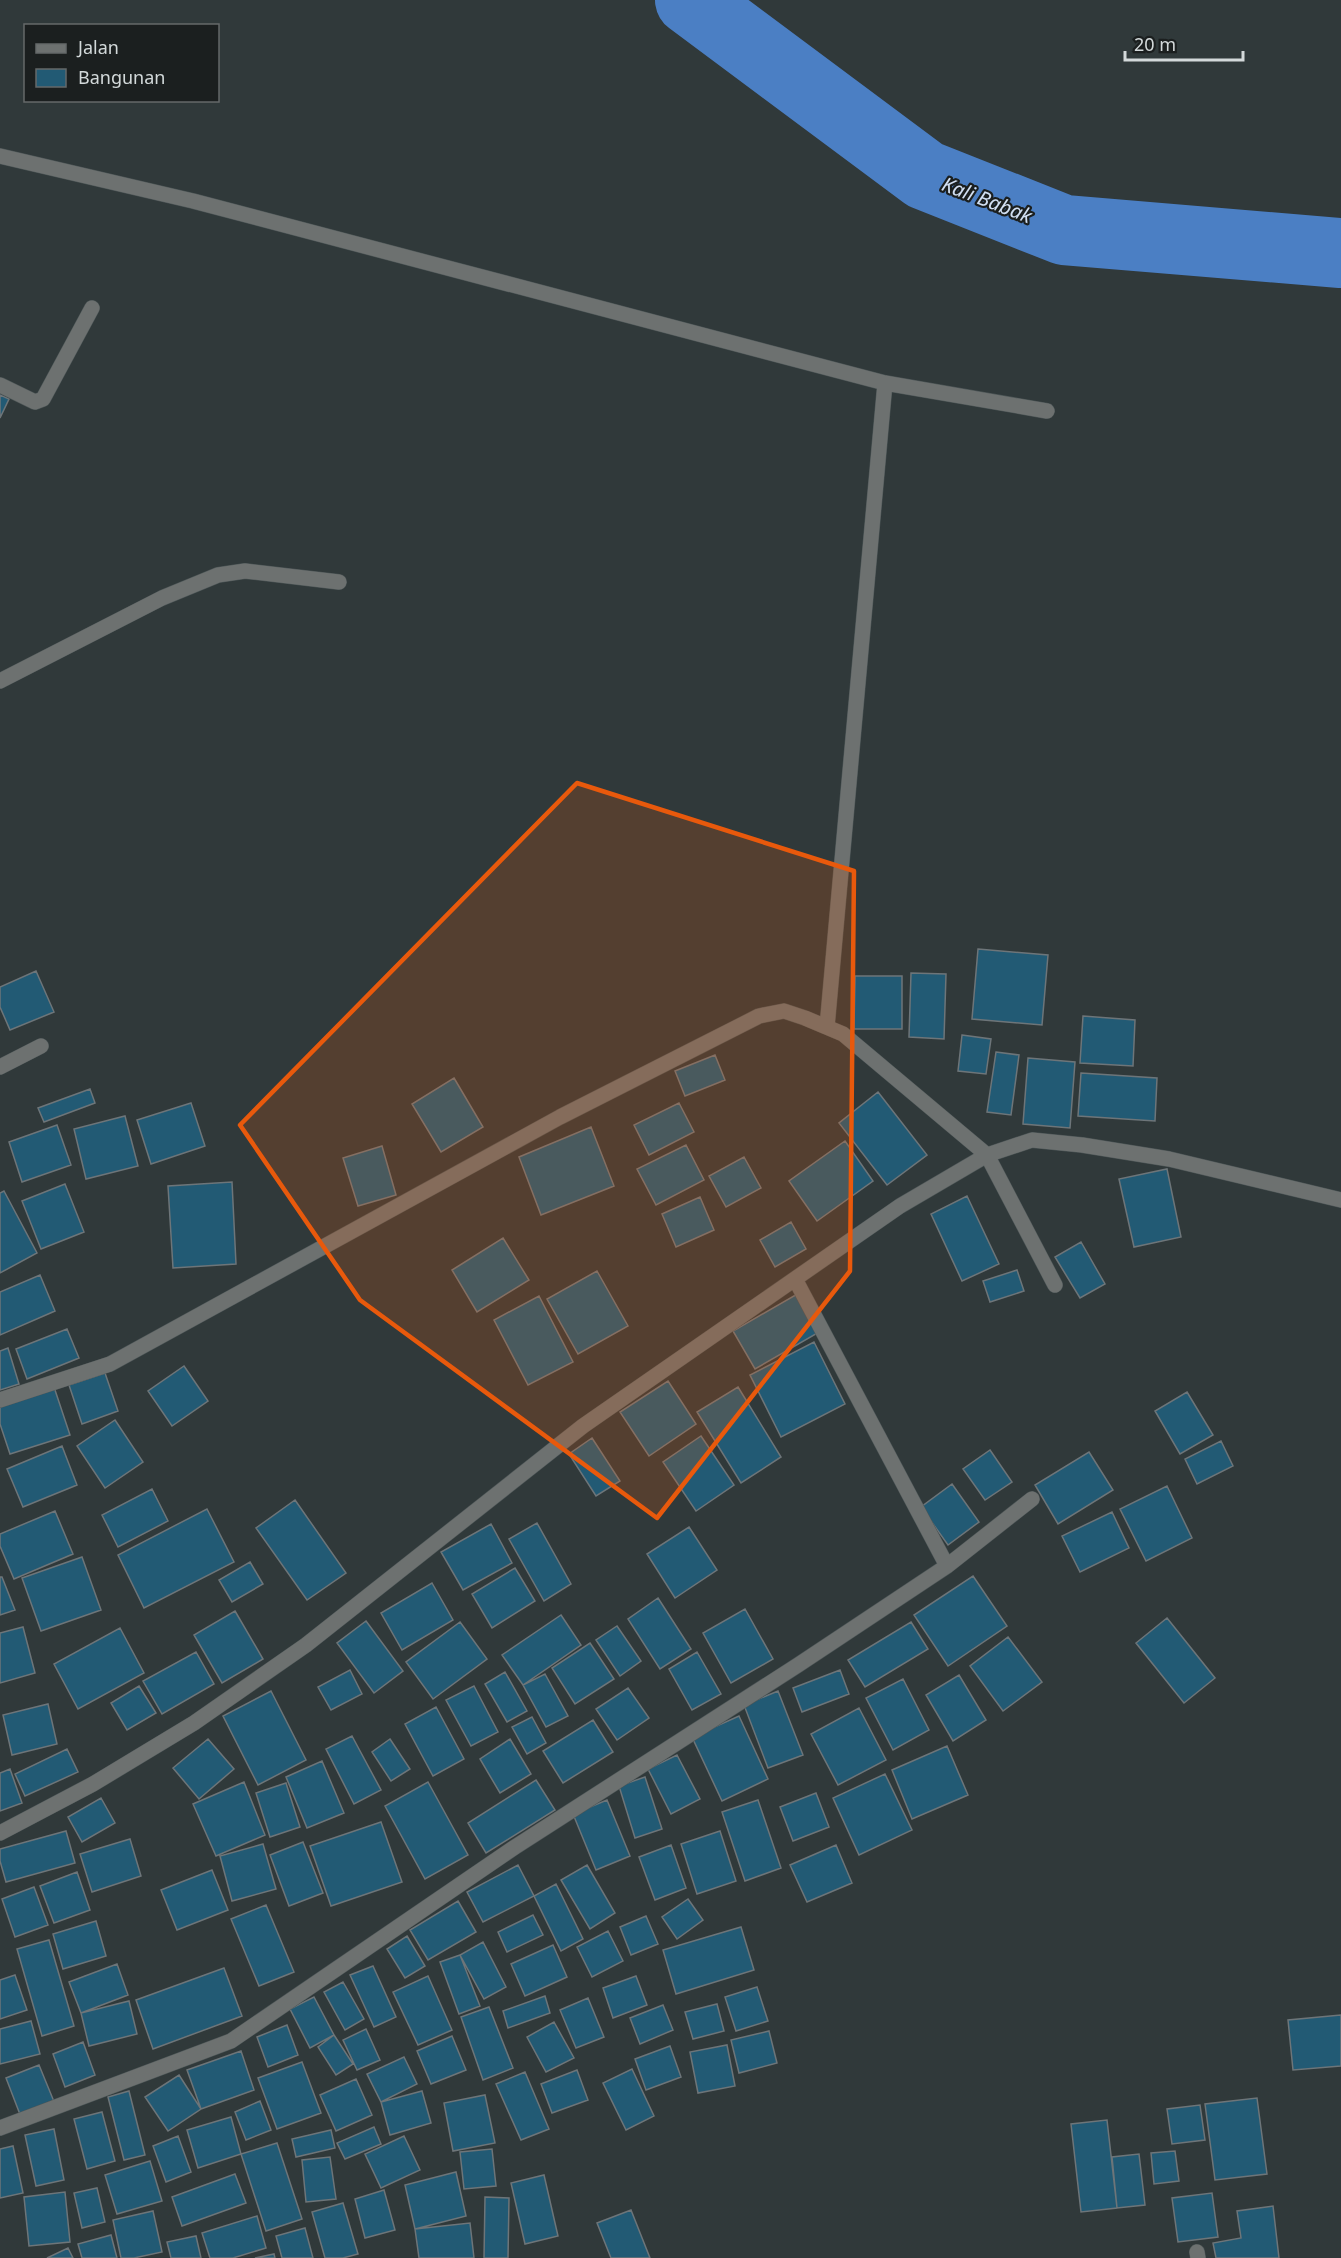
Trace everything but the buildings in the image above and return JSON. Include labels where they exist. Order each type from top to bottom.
[{"type":"street","points":[[0,156],[205,204],[885,383],[1047,411]]},
{"type":"street","points":[[0,385],[35,402],[43,399],[92,308]]},
{"type":"street","points":[[827,1027],[885,383]]},
{"type":"street","points":[[0,681],[162,598],[218,575],[245,571],[339,582]]},
{"type":"street","points":[[0,1401],[110,1364],[560,1117],[759,1016],[784,1011],[843,1034],[987,1155],[1056,1285]]},
{"type":"street","points":[[0,1067],[41,1046]]},
{"type":"street","points":[[0,1833],[93,1784],[194,1723],[306,1645],[584,1426],[900,1206],[987,1155],[1032,1140],[1082,1145],[1169,1160],[1341,1200]]},
{"type":"street","points":[[795,1279],[947,1566]]},
{"type":"street","points":[[0,2128],[231,2041],[515,1847],[947,1566],[1032,1499]]},
{"type":"highlighted area","points":[[577,783],[854,871],[850,1271],[657,1518],[360,1300],[240,1125]]},
{"type":"waterway","name":"Kali Babak","points":[[690,0],[925,175],[1064,230],[1341,253]]}]
